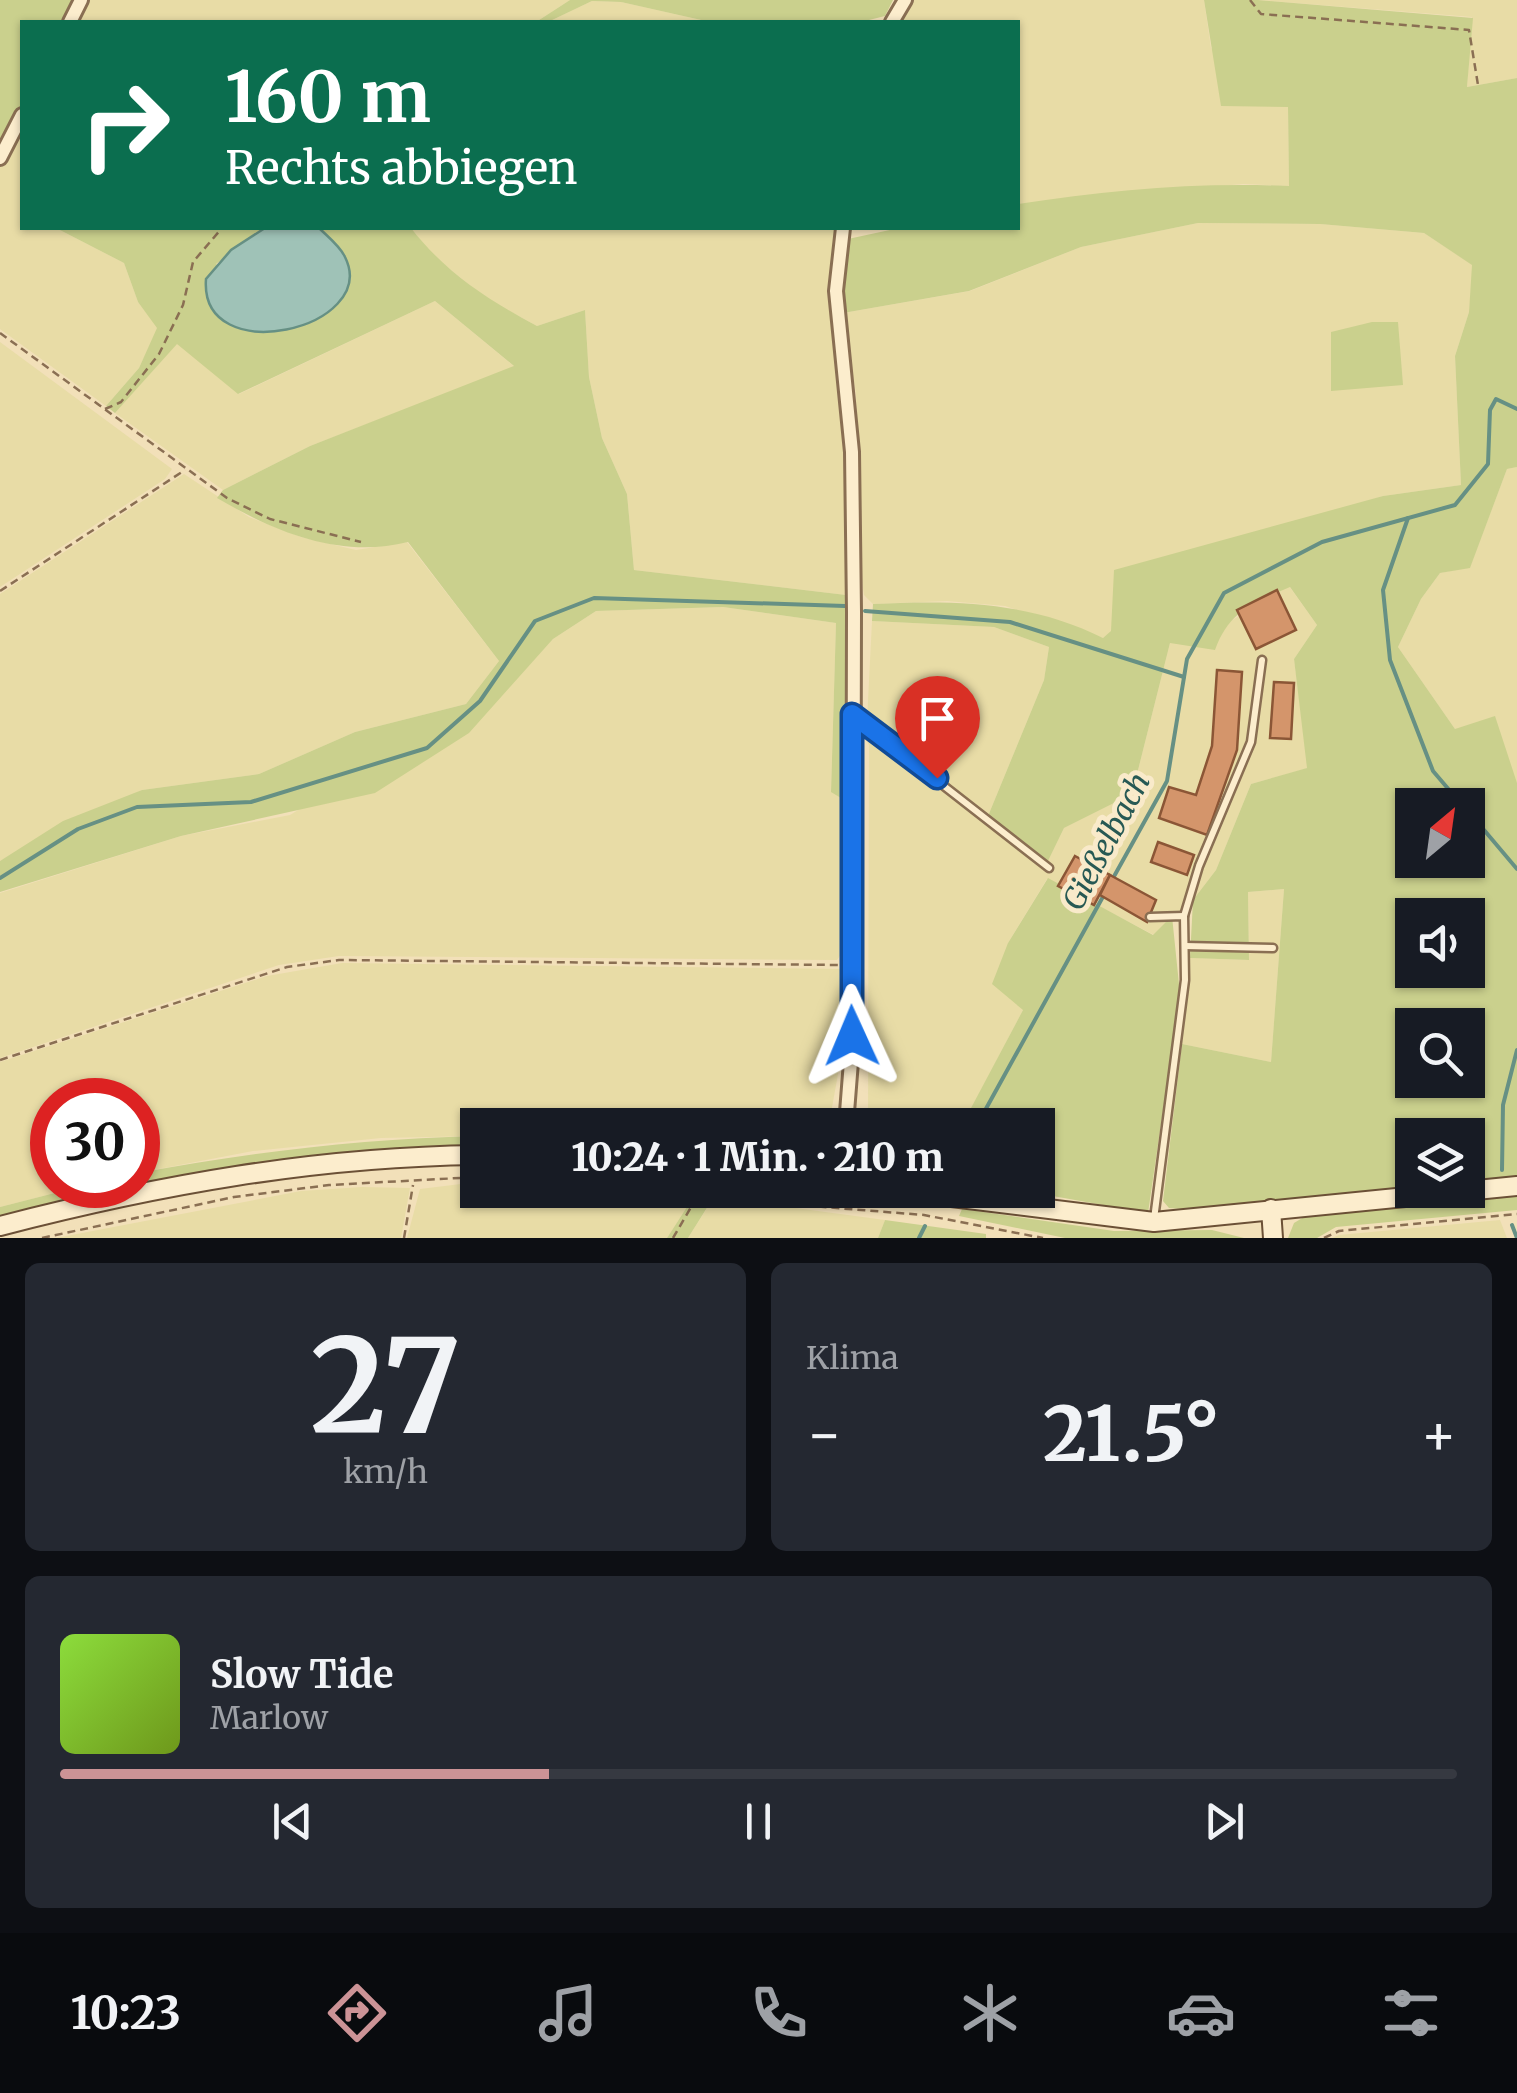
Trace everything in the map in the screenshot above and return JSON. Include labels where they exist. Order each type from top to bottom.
[{"type":"main road","points":[[0,1226],[130,1192],[242,1172],[460,1154]]},
{"type":"main road","points":[[1031,1208],[1154,1222],[1517,1186]]},
{"type":"main road","points":[[1271,1209],[1272,1238]]},
{"type":"street","points":[[0,158],[20,119]]},
{"type":"street","points":[[843,230],[836,291],[852,452],[852,1036],[847,1108]]},
{"type":"lane","points":[[1154,1222],[1186,980],[1184,916],[1199,866],[1252,742],[1262,660]]},
{"type":"lane","points":[[852,714],[1049,868]]},
{"type":"lane","points":[[1150,917],[1184,916]]},
{"type":"lane","points":[[1185,946],[1273,948]]},
{"type":"path","points":[[1250,0],[1261,14],[1469,30],[1478,85]]},
{"type":"path","points":[[105,410],[121,402],[159,354],[182,305],[193,262],[220,230]]},
{"type":"path","points":[[0,333],[186,469],[270,519],[361,542]]},
{"type":"path","points":[[0,591],[186,469]]},
{"type":"path","points":[[0,1060],[288,967],[339,960],[852,965]]},
{"type":"path","points":[[42,1238],[234,1198],[329,1185],[460,1178]]},
{"type":"path","points":[[404,1238],[413,1182]]},
{"type":"path","points":[[673,1238],[691,1208]]},
{"type":"path","points":[[822,1208],[924,1215],[1043,1238]]},
{"type":"path","points":[[1324,1238],[1339,1231],[1517,1214]]},
{"type":"shaded area","points":[[85,0],[570,0],[539,20],[75,20]]},
{"type":"shaded area","points":[[910,0],[1204,0],[1211,48],[1288,107],[1289,186],[1243,184],[1020,204],[1020,20],[901,20]]},
{"type":"shaded area","points":[[1258,0],[1517,0],[1517,78],[1467,87],[1472,17]]},
{"type":"shaded area","points":[[592,1],[621,2],[701,20],[552,20]]},
{"type":"shaded area","points":[[20,126],[20,230],[60,230],[124,263],[138,302],[158,328],[139,368],[106,406],[0,329],[0,166]]},
{"type":"shaded area","points":[[1198,223],[1320,224],[1424,233],[1473,265],[1469,312],[1455,356],[1461,485],[1383,496],[1332,513],[1103,638],[1005,606],[947,601],[873,604],[864,595],[860,568],[856,394],[843,313],[970,291],[1081,247]]},
{"type":"shaded area","points":[[413,230],[838,230],[832,300],[843,395],[846,595],[634,570],[627,494],[602,438],[589,377],[585,310],[537,326],[487,299],[431,254]]},
{"type":"shaded area","points":[[435,301],[515,367],[310,446],[223,490],[115,413],[177,343],[239,394]]},
{"type":"shaded area","points":[[0,342],[172,469],[165,479],[0,587]]},
{"type":"shaded area","points":[[1517,467],[1517,783],[1455,729],[1398,647],[1421,599],[1440,573],[1470,567],[1507,469]]},
{"type":"shaded area","points":[[184,474],[249,517],[301,537],[356,550],[407,542],[499,661],[466,704],[355,732],[259,774],[142,790],[0,861],[0,594]]},
{"type":"shaded area","points":[[1289,586],[1317,625],[1294,659],[1308,768],[1251,784],[1216,870],[1193,900],[1154,935],[1047,879],[1008,943],[1023,1010],[972,1108],[868,1108],[869,745],[861,730],[869,731],[1043,870],[1064,828],[1132,794],[1170,643],[1224,625]]},
{"type":"shaded area","points":[[723,607],[836,623],[831,791],[846,801],[846,947],[837,960],[339,956],[279,965],[0,1058],[0,893],[181,836],[290,815],[520,675],[553,639],[596,611]]},
{"type":"shaded area","points":[[872,621],[994,627],[1049,647],[1044,680],[988,816],[867,721]]},
{"type":"shaded area","points":[[1284,889],[1271,1062],[1182,1044],[1190,958],[1249,960],[1248,892]]},
{"type":"shaded area","points":[[342,963],[846,969],[842,1052],[832,1108],[460,1108],[460,1136],[381,1138],[253,1151],[160,1169],[160,1078],[30,1078],[30,1199],[0,1207],[0,1062],[267,976]]},
{"type":"shaded area","points":[[460,1184],[460,1208],[686,1208],[667,1238],[407,1238],[420,1189]]},
{"type":"shaded area","points":[[410,1188],[401,1238],[56,1238],[301,1191]]},
{"type":"shaded area","points":[[707,1208],[795,1208],[885,1220],[878,1238],[688,1238]]},
{"type":"shaded area","points":[[1500,1220],[1507,1238],[1332,1238],[1339,1235]]},
{"type":"green space","points":[[0,0],[77,0],[67,20],[20,20],[20,110],[0,149]]},
{"type":"green space","points":[[570,0],[893,0],[885,16],[869,20],[701,20],[621,2],[592,1],[552,20],[539,20]]},
{"type":"green space","points":[[1204,0],[1258,0],[1473,18],[1467,87],[1517,78],[1517,467],[1507,469],[1470,568],[1440,573],[1421,599],[1398,647],[1455,729],[1495,716],[1517,783],[1517,1179],[1485,1182],[1485,1118],[1395,1118],[1395,1190],[1169,1208],[1163,1201],[1182,1044],[1271,1062],[1284,889],[1248,892],[1249,960],[1190,958],[1193,900],[1216,870],[1251,784],[1307,768],[1294,659],[1317,625],[1290,587],[1235,617],[1215,650],[1170,643],[1132,794],[1064,828],[1046,865],[988,816],[1044,680],[1049,647],[994,627],[872,621],[873,604],[961,603],[1019,610],[1103,638],[1111,631],[1114,570],[1383,496],[1461,485],[1455,356],[1469,312],[1472,265],[1424,233],[1320,224],[1198,223],[1081,247],[969,291],[843,313],[841,274],[848,239],[890,230],[1020,230],[1020,204],[1153,188],[1289,186],[1288,107],[1221,106]]},
{"type":"green space","points":[[60,230],[262,230],[216,264],[291,329],[328,311],[339,297],[345,256],[321,230],[413,230],[468,284],[537,326],[585,310],[589,377],[602,438],[627,494],[634,570],[846,595],[846,801],[831,792],[836,623],[723,607],[596,611],[553,639],[469,733],[375,793],[181,836],[0,892],[0,861],[63,821],[142,790],[259,774],[355,732],[466,704],[499,661],[408,542],[333,545],[262,522],[217,498],[223,490],[310,446],[514,366],[435,301],[238,394],[177,344],[115,413],[106,406],[139,368],[157,328],[138,302],[124,263]]},
{"type":"green space","points":[[1372,322],[1398,322],[1403,385],[1331,391],[1331,332]]},
{"type":"green space","points":[[1048,878],[1153,935],[1172,916],[1180,994],[1148,1213],[1055,1196],[1055,1108],[971,1108],[1023,1010],[992,984],[1008,943]]},
{"type":"green space","points":[[460,1137],[460,1148],[326,1154],[160,1180],[160,1169],[222,1159],[349,1143]]},
{"type":"green space","points":[[1517,1196],[1517,1210],[1336,1227],[1317,1238],[1288,1238],[1294,1223],[1304,1217],[1395,1208],[1485,1208],[1485,1199]]},
{"type":"green space","points":[[30,1199],[30,1208],[34,1208],[0,1216],[0,1207]]},
{"type":"green space","points":[[686,1208],[707,1208],[688,1238],[667,1238]]},
{"type":"green space","points":[[962,1209],[1114,1231],[1212,1230],[1244,1238],[1065,1238],[959,1216]]},
{"type":"green space","points":[[885,1220],[986,1234],[986,1238],[878,1238]]},
{"type":"water","points":[[262,230],[321,230],[345,257],[349,282],[337,304],[315,320],[286,329],[256,331],[230,324],[211,307],[206,279],[231,250]]},
{"type":"building","points":[[1277,590],[1296,630],[1256,649],[1237,610]]},
{"type":"building","points":[[1217,670],[1242,672],[1237,750],[1207,835],[1159,818],[1169,787],[1196,795],[1212,746]]},
{"type":"building","points":[[1274,682],[1294,683],[1291,739],[1270,738]]},
{"type":"building","points":[[1158,842],[1194,855],[1187,875],[1151,862]]},
{"type":"building","points":[[1075,856],[1110,875],[1094,905],[1058,886]]},
{"type":"building","points":[[1110,875],[1156,900],[1147,922],[1100,895]]},
{"type":"waterway","name":"Gießelbach","points":[[1112,880],[1167,781],[1187,659],[1224,593],[1322,542],[1455,505],[1488,464],[1490,410],[1496,399],[1517,409]]},
{"type":"waterway","points":[[1408,518],[1383,590],[1390,660],[1433,771],[1448,788]]},
{"type":"waterway","points":[[0,878],[78,829],[137,807],[251,802],[427,748],[480,701],[535,621],[594,598],[845,606]]},
{"type":"waterway","points":[[865,611],[1010,622],[1184,677]]},
{"type":"waterway","points":[[1485,831],[1517,869]]},
{"type":"waterway","name":"Gießelbach","points":[[986,1108],[1105,893]]},
{"type":"waterway","points":[[1502,1170],[1503,1105],[1517,1050]]},
{"type":"waterway","points":[[1512,1225],[1517,1238]]},
{"type":"waterway","name":"Gießelbach","points":[[919,1238],[925,1226]]},
{"type":"route","points":[[852,1036],[852,714],[937,778]]}]
